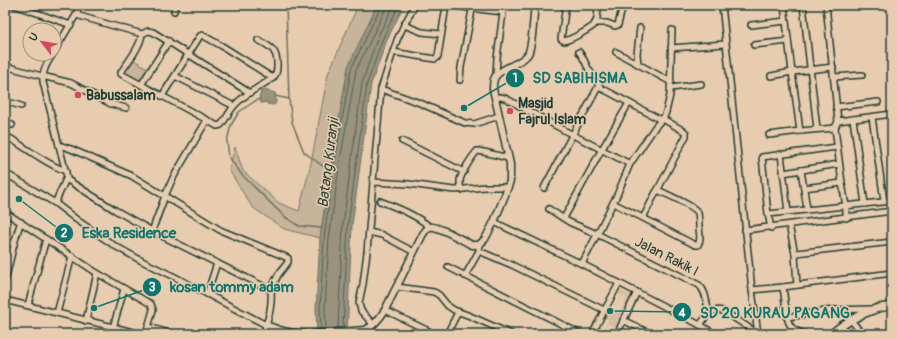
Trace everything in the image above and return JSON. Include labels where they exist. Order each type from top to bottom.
[{"type":"main road","points":[[831,334],[851,320],[874,309],[892,306]]},
{"type":"street","points":[[14,5],[71,24]]},
{"type":"street","points":[[62,38],[76,15],[80,5]]},
{"type":"street","points":[[174,11],[175,5]]},
{"type":"street","points":[[373,334],[372,326],[361,311],[359,303],[369,232],[382,90],[397,40],[415,5]]},
{"type":"street","points":[[393,52],[436,59],[438,56],[445,5],[504,12]]},
{"type":"street","points":[[465,276],[494,222],[510,178],[504,133],[493,84],[496,75],[504,5]]},
{"type":"street","points":[[496,75],[523,59],[527,54],[530,46],[535,5]]},
{"type":"street","points":[[566,5],[561,39],[562,41],[573,38],[592,27],[595,22],[598,5]]},
{"type":"street","points":[[595,22],[607,23],[615,26],[618,25],[623,5]]},
{"type":"street","points":[[722,5],[745,230],[758,333]]},
{"type":"street","points":[[784,5],[800,131]]},
{"type":"street","points":[[803,5],[817,129]]},
{"type":"street","points":[[826,5],[838,121],[835,128],[846,206],[846,218]]},
{"type":"street","points":[[460,80],[472,7]]},
{"type":"street","points":[[76,15],[142,34],[148,31],[152,32],[169,41],[250,93]]},
{"type":"street","points":[[751,25],[786,21]]},
{"type":"street","points":[[404,25],[422,32],[441,34]]},
{"type":"street","points":[[638,64],[637,54],[640,28]]},
{"type":"street","points":[[582,264],[613,203],[630,164],[662,120],[666,112],[670,99],[671,88],[672,30]]},
{"type":"street","points":[[142,34],[138,45],[121,74],[217,126],[221,125],[234,106],[250,93],[273,78],[277,72],[277,56],[271,47],[258,40]]},
{"type":"street","points":[[162,96],[200,36],[203,35],[273,78]]},
{"type":"street","points":[[754,45],[788,40]]},
{"type":"street","points":[[141,85],[169,41]]},
{"type":"street","points":[[671,48],[725,44]]},
{"type":"street","points":[[579,52],[601,88],[684,130],[686,133],[686,136],[658,191],[642,218]]},
{"type":"street","points":[[616,52],[671,82]]},
{"type":"street","points":[[48,62],[42,76],[67,177],[55,203]]},
{"type":"street","points":[[5,66],[71,83],[111,104],[126,108]]},
{"type":"street","points":[[771,76],[833,67]]},
{"type":"street","points":[[834,77],[862,75]]},
{"type":"street","points":[[175,76],[234,106]]},
{"type":"street","points":[[671,88],[701,84]]},
{"type":"street","points":[[544,188],[596,90],[601,88]]},
{"type":"street","points":[[382,90],[420,103],[465,123],[474,124],[499,116]]},
{"type":"street","points":[[495,98],[503,97],[630,164]]},
{"type":"street","points":[[5,101],[21,106]]},
{"type":"street","points":[[836,107],[878,102]]},
{"type":"street","points":[[564,218],[629,103]]},
{"type":"street","points":[[838,121],[891,114],[892,126]]},
{"type":"street","points":[[872,117],[884,201]]},
{"type":"street","points":[[854,119],[865,204]]},
{"type":"street","points":[[152,232],[173,178],[207,120]]},
{"type":"street","points":[[5,122],[12,124]]},
{"type":"street","points":[[769,135],[835,128]]},
{"type":"street","points":[[8,137],[59,169],[66,171]]},
{"type":"street","points":[[402,141],[464,172]]},
{"type":"street","points":[[59,145],[132,176],[220,230],[288,258],[288,262],[278,275],[271,290],[272,300],[269,318],[266,325],[266,334]]},
{"type":"street","points":[[770,228],[761,158],[837,147]]},
{"type":"street","points":[[461,190],[460,182],[464,172],[477,151],[508,158]]},
{"type":"street","points":[[781,154],[788,212]]},
{"type":"street","points":[[783,173],[839,164]]},
{"type":"street","points":[[801,170],[807,209]]},
{"type":"street","points":[[5,173],[55,203],[115,246],[142,261],[266,325],[280,331],[293,334],[305,334]]},
{"type":"street","points":[[66,179],[120,214],[152,232],[271,290]]},
{"type":"street","points":[[374,182],[409,184],[449,190],[508,187]]},
{"type":"street","points":[[804,188],[842,183]]},
{"type":"street","points":[[613,203],[695,245],[698,245],[700,234],[697,211],[692,207],[658,191]]},
{"type":"street","points":[[768,214],[892,200]]},
{"type":"street","points":[[380,201],[414,216],[425,222],[430,227],[438,228],[604,310]]},
{"type":"street","name":"Jalan Rakik I","points":[[549,209],[564,218],[699,285],[704,292],[709,313]]},
{"type":"street","points":[[745,230],[770,228],[892,211]]},
{"type":"street","points":[[5,212],[97,273],[151,304],[152,310],[146,334]]},
{"type":"street","points":[[5,281],[21,222]]},
{"type":"street","points":[[494,222],[619,282],[715,334]]},
{"type":"street","points":[[789,225],[795,254],[797,285]]},
{"type":"street","points":[[312,334],[364,332],[372,326],[385,310],[423,234],[430,227]]},
{"type":"street","points":[[369,232],[382,235],[414,252]]},
{"type":"street","points":[[28,305],[46,239]]},
{"type":"street","points":[[5,242],[14,244]]},
{"type":"street","points":[[795,254],[892,242]]},
{"type":"street","points":[[57,313],[72,256]]},
{"type":"street","points":[[207,294],[217,263]]},
{"type":"street","points":[[448,267],[581,334]]},
{"type":"street","points":[[86,321],[97,273]]},
{"type":"street","points":[[752,290],[892,273]]},
{"type":"street","points":[[592,334],[619,282]]},
{"type":"street","points":[[397,287],[434,292],[439,295],[451,308],[458,312],[511,334]]},
{"type":"street","points":[[783,287],[787,317],[791,327],[796,331],[806,334]]},
{"type":"street","points":[[113,328],[124,289]]},
{"type":"street","points":[[616,334],[637,292]]},
{"type":"street","points":[[5,300],[141,334]]},
{"type":"street","points":[[787,317],[833,310],[874,309]]},
{"type":"street","points":[[385,310],[435,334]]},
{"type":"street","points":[[700,325],[709,313],[722,310],[758,333]]},
{"type":"street","points":[[447,334],[458,312]]},
{"type":"street","points":[[623,320],[651,334]]},
{"type":"street","points":[[851,320],[862,334]]},
{"type":"street","points":[[148,327],[173,334]]},
{"type":"street","points":[[568,334],[571,329]]},
{"type":"shaded area","points":[[358,5],[377,5],[348,67],[320,238],[284,229],[252,207],[229,170],[235,147],[243,171],[279,203],[299,211],[311,163],[328,74]]},
{"type":"shaded area","points":[[132,59],[149,69],[140,83],[124,73]]},
{"type":"shaded area","points":[[614,287],[632,296],[613,334],[611,334],[615,327],[608,323],[603,334],[601,334],[609,320],[602,316],[594,332],[596,334],[592,334]],"holes":[[[614,292],[621,295],[613,310],[607,306]],[[622,295],[627,298],[620,312],[614,309]]]},
{"type":"water","points":[[377,5],[404,5],[387,40],[371,84],[352,225],[347,334],[317,334],[316,309],[320,238],[348,67]]},
{"type":"water","points":[[264,90],[275,93],[275,104],[267,104],[267,102],[261,103],[261,91]]},
{"type":"waterway","name":"Batang Kuranji","points":[[286,5],[289,99],[292,122],[304,152],[324,167],[331,169]]},
{"type":"waterway","points":[[275,96],[289,99]]},
{"type":"waterway","points":[[260,99],[239,112],[231,125],[227,141],[229,157],[242,175],[285,217],[299,226],[322,228]]},
{"type":"place","name":"Babussalam","points":[[78,95]]},
{"type":"place","name":"SD SABIHISMA","points":[[464,108]]},
{"type":"place","name":"Masjid Fajrul Islam","points":[[510,111]]},
{"type":"place","name":"Eska Residence","points":[[19,199]]},
{"type":"place","name":"kosan tommy adam","points":[[94,308]]},
{"type":"place","name":"SD 20 KURAU PAGANG","points":[[610,311]]}]
